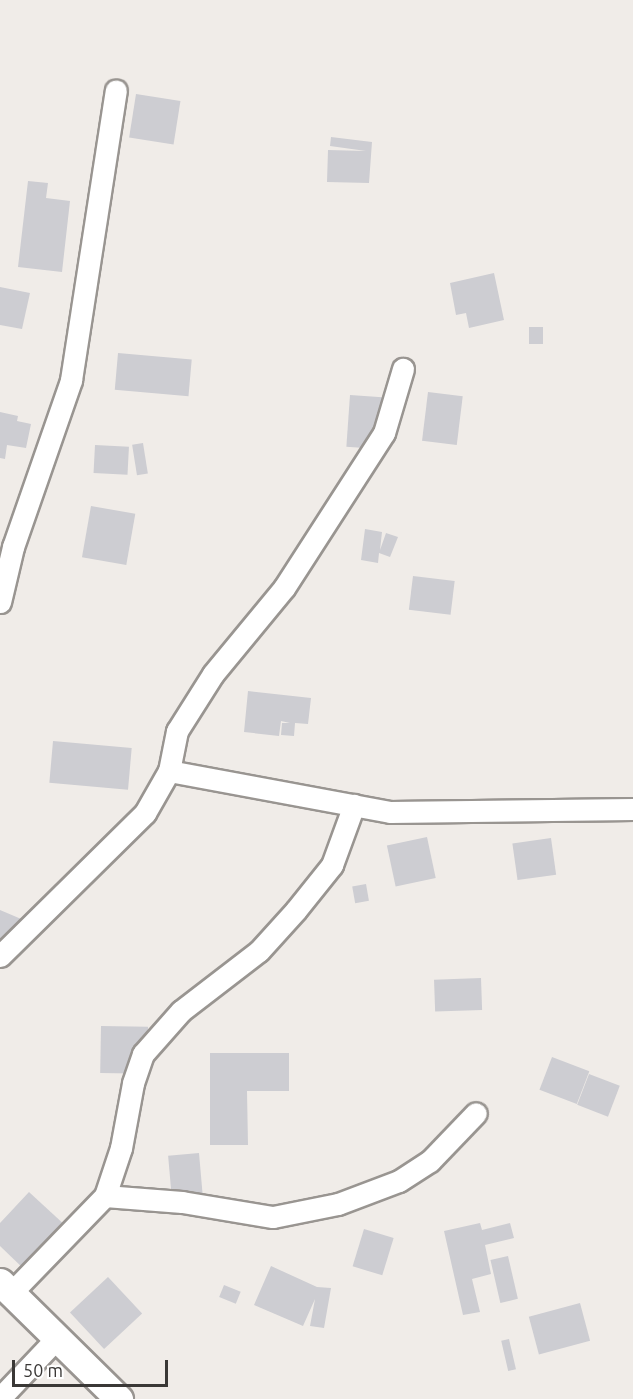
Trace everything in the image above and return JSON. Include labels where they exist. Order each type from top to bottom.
[{"type":"street","points":[[0,602],[13,547],[71,380],[116,90]]},
{"type":"street","points":[[0,956],[145,813],[169,771],[177,731],[213,674],[284,588],[384,433],[403,369]]},
{"type":"street","points":[[169,771],[390,812],[633,809]]},
{"type":"street","points":[[119,1399],[6,1288],[105,1196],[121,1148],[133,1083],[143,1054],[181,1011],[259,951],[296,909],[332,865],[354,805]]},
{"type":"street","points":[[105,1196],[182,1202],[273,1217],[338,1204],[399,1181],[430,1161],[476,1113]]},
{"type":"street","points":[[0,1398],[57,1338]]},
{"type":"building","points":[[136,94],[180,101],[174,144],[129,137]]},
{"type":"building","points":[[331,137],[372,142],[369,183],[327,182],[328,150],[366,151],[330,146]]},
{"type":"building","points":[[28,181],[48,183],[46,198],[70,201],[62,272],[18,267]]},
{"type":"building","points":[[494,273],[504,320],[469,328],[466,313],[456,315],[450,283]]},
{"type":"building","points":[[0,287],[30,293],[22,329],[0,325]]},
{"type":"building","points":[[529,327],[543,327],[543,344],[529,344]]},
{"type":"building","points":[[118,353],[192,359],[188,396],[115,390]]},
{"type":"building","points":[[428,392],[463,396],[457,445],[422,441]]},
{"type":"building","points":[[350,395],[393,398],[389,450],[346,447]]},
{"type":"building","points":[[0,412],[18,416],[17,421],[31,424],[26,448],[7,445],[5,459],[0,458]]},
{"type":"building","points":[[143,443],[148,474],[137,475],[132,445]]},
{"type":"building","points":[[95,445],[129,447],[127,475],[94,473]]},
{"type":"building","points":[[91,506],[135,514],[126,565],[82,557]]},
{"type":"building","points":[[365,529],[382,532],[380,550],[386,533],[398,537],[390,557],[379,553],[378,563],[361,560]]},
{"type":"building","points":[[413,576],[455,581],[451,615],[409,610]]},
{"type":"building","points":[[248,691],[311,698],[308,724],[295,723],[294,736],[281,735],[282,723],[290,723],[281,721],[279,736],[244,732]]},
{"type":"building","points":[[53,741],[132,748],[128,790],[49,783]]},
{"type":"building","points":[[427,837],[436,878],[396,887],[387,846]]},
{"type":"building","points":[[551,838],[556,875],[518,880],[512,843]]},
{"type":"building","points":[[366,884],[369,901],[355,903],[352,886]]},
{"type":"building","points":[[0,910],[33,924],[21,953],[7,947],[0,958]]},
{"type":"building","points":[[481,978],[482,1010],[435,1012],[434,980]]},
{"type":"building","points":[[101,1026],[148,1027],[147,1074],[100,1073]]},
{"type":"building","points":[[210,1053],[289,1053],[289,1091],[247,1091],[248,1145],[210,1145]]},
{"type":"building","points":[[552,1057],[589,1071],[577,1104],[539,1090]]},
{"type":"building","points":[[589,1074],[620,1086],[608,1117],[577,1105]]},
{"type":"building","points":[[199,1153],[204,1212],[173,1214],[168,1156]]},
{"type":"building","points":[[29,1192],[67,1227],[26,1271],[0,1246],[0,1223]]},
{"type":"building","points":[[480,1223],[482,1230],[510,1223],[514,1238],[485,1245],[491,1274],[472,1279],[480,1312],[463,1315],[444,1231]]},
{"type":"building","points":[[364,1229],[394,1238],[382,1275],[353,1266]]},
{"type":"building","points":[[508,1256],[518,1299],[500,1303],[490,1260]]},
{"type":"building","points":[[271,1266],[317,1287],[331,1288],[324,1328],[310,1326],[315,1299],[303,1326],[254,1305]]},
{"type":"building","points":[[108,1277],[142,1314],[104,1349],[70,1312]]},
{"type":"building","points":[[224,1285],[241,1292],[236,1304],[219,1297]]},
{"type":"building","points":[[580,1303],[590,1341],[539,1354],[529,1317]]},
{"type":"building","points":[[509,1339],[516,1369],[508,1371],[501,1341]]}]
